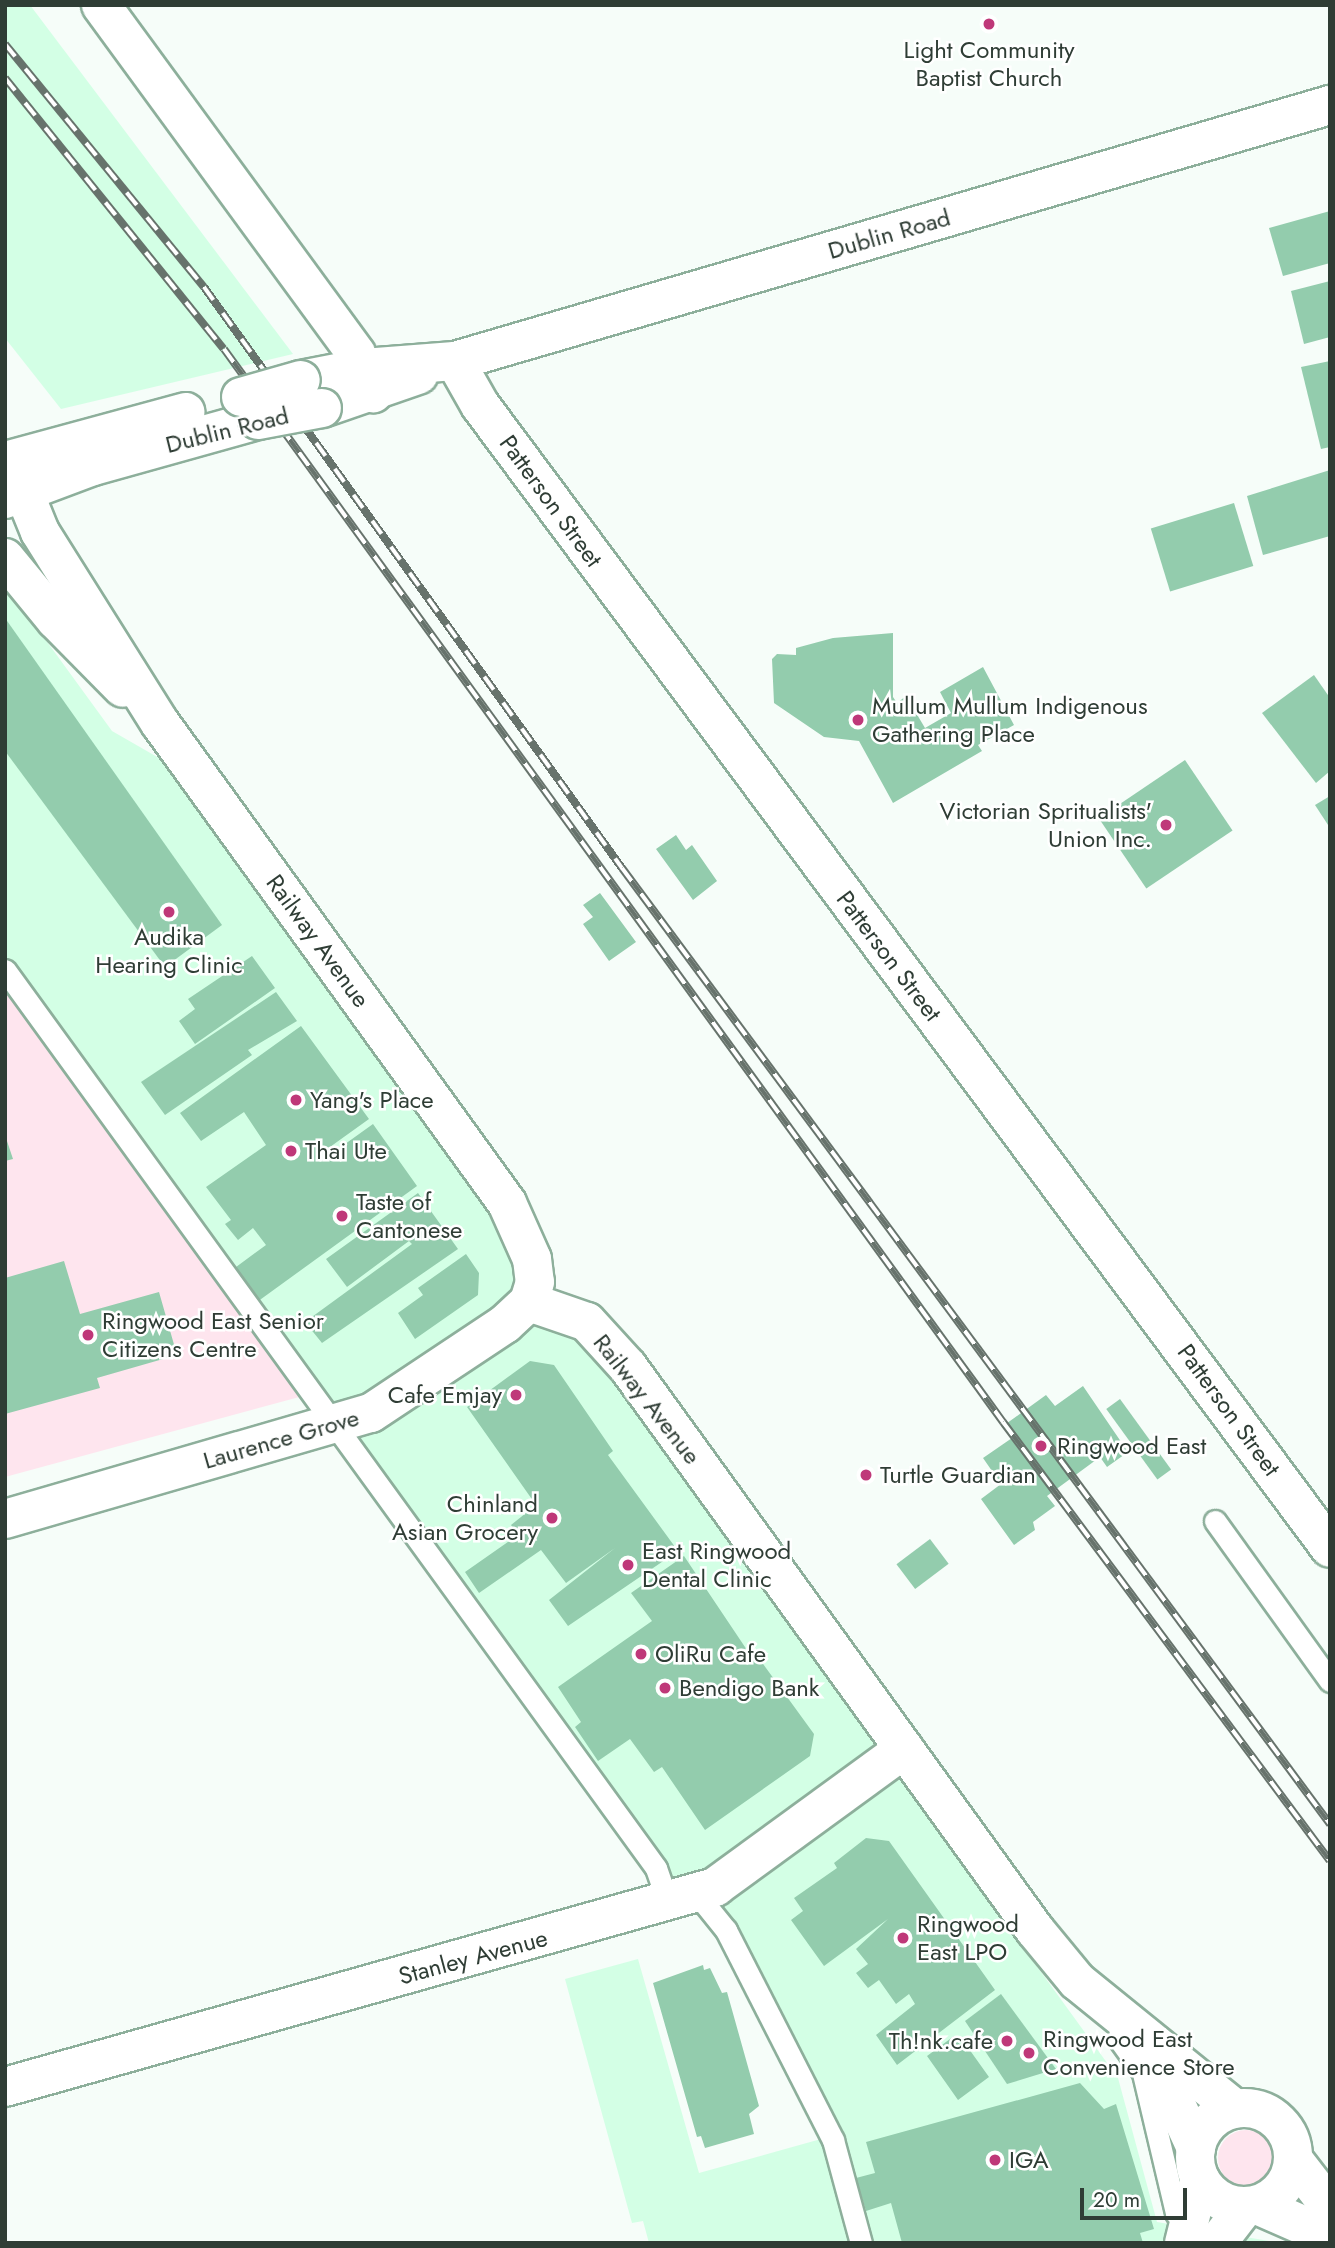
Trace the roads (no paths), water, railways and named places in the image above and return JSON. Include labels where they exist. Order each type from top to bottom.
[{"type":"street","points":[[101,5],[368,380]]},
{"type":"street","name":"Dublin Road","points":[[10,472],[93,466],[249,409],[452,361],[1330,105]]},
{"type":"street","name":"Patterson Street","points":[[452,361],[480,405],[1330,1548]]},
{"type":"street","name":"Railway Avenue","points":[[10,472],[40,532],[160,723],[507,1203],[532,1259],[535,1282],[529,1302],[586,1322],[628,1367],[1035,1930],[1077,1981],[1235,2109]]},
{"type":"street","name":"Railway Avenue","points":[[5,558],[70,636],[160,723]]},
{"type":"street","name":"Laurence Grove","points":[[5,1518],[335,1426],[392,1403],[529,1302]]},
{"type":"street","name":"Stanley Avenue","points":[[5,2087],[682,1898],[730,1877],[904,1749]]},
{"type":"street","name":"Railway Avenue","points":[[1115,2014],[1140,2057],[1175,2102],[1198,2164]]},
{"type":"street","points":[[1293,2159],[1279,2193],[1251,2206],[1204,2238],[1198,2164],[1206,2127],[1235,2109],[1258,2110],[1278,2122],[1290,2141],[1293,2159],[1330,2207]]},
{"type":"street","points":[[1198,2164],[1219,2199],[1251,2206],[1330,2237]]},
{"type":"lane","points":[[5,970],[656,1868],[682,1898],[726,1930],[833,2140],[861,2243]]},
{"type":"lane","points":[[1215,1521],[1330,1681]]},
{"type":"lane","points":[[1140,2057],[1176,2213],[1204,2238]]},
{"type":"railway","points":[[5,44],[204,287],[622,868],[1330,1824]]},
{"type":"railway","points":[[5,78],[224,349],[1003,1422],[1330,1861]]},
{"type":"place","name":"Light Community Baptist Church","points":[[989,24]]},
{"type":"place","name":"Mullum Mullum Indigenous Gathering Place","points":[[858,720]]},
{"type":"place","name":"Victorian Spritualists' Union Inc.","points":[[1166,825]]},
{"type":"place","name":"Audika Hearing Clinic","points":[[169,912]]},
{"type":"place","name":"Yang's Place","points":[[296,1100]]},
{"type":"place","name":"Thai Ute","points":[[291,1151]]},
{"type":"place","name":"Taste of Cantonese","points":[[342,1216]]},
{"type":"place","name":"Ringwood East Senior Citizens Centre","points":[[88,1335]]},
{"type":"place","name":"Cafe Emjay","points":[[516,1395]]},
{"type":"place","name":"Ringwood East","points":[[1041,1446]]},
{"type":"place","name":"Turtle Guardian","points":[[866,1475]]},
{"type":"place","name":"Chinland Asian Grocery","points":[[552,1518]]},
{"type":"place","name":"East Ringwood Dental Clinic","points":[[628,1565]]},
{"type":"place","name":"OliRu Cafe","points":[[641,1654]]},
{"type":"place","name":"Bendigo Bank","points":[[665,1688]]},
{"type":"place","name":"Ringwood East LPO","points":[[903,1938]]},
{"type":"place","name":"Th!nk.cafe","points":[[1007,2041]]},
{"type":"place","name":"Ringwood East Convenience Store","points":[[1029,2053]]},
{"type":"place","name":"IGA","points":[[995,2160]]}]
